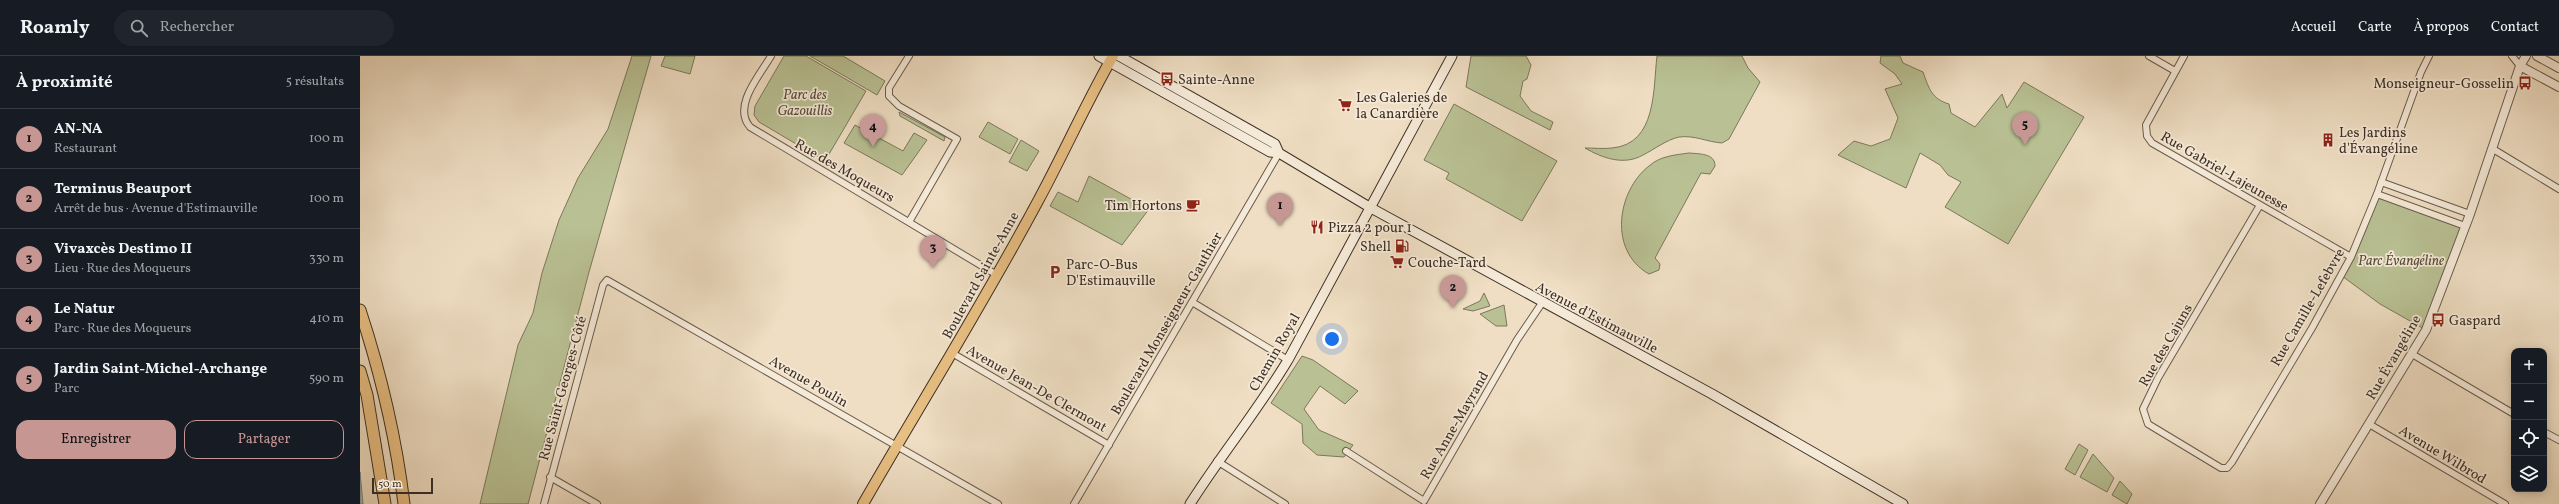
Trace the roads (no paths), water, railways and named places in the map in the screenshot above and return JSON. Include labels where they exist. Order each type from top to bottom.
[{"type":"highway","points":[[360,310],[385,392],[396,444],[404,504]]},
{"type":"highway","points":[[360,371],[369,403],[385,504]]},
{"type":"main road","name":"Avenue d'Estimauville","points":[[1098,56],[1111,59],[1270,152],[1279,153],[1371,208],[1542,303],[1712,394],[1903,504]]},
{"type":"main road","name":"Avenue d'Estimauville","points":[[1119,56],[1276,144],[1279,153]]},
{"type":"main road","name":"Chemin Royal","points":[[1190,504],[1217,461],[1269,392],[1288,360],[1452,56]]},
{"type":"main road","name":"Boulevard Sainte-Anne","points":[[863,504],[952,353],[1039,200],[1056,162],[1111,59]]},
{"type":"street","name":"Rue des Moqueurs","points":[[771,56],[745,102],[743,112],[748,125],[755,131],[996,275]]},
{"type":"street","points":[[909,56],[889,88],[889,96],[899,106],[957,139],[909,222]]},
{"type":"street","points":[[2149,56],[2175,71]]},
{"type":"street","name":"Rue Gabriel-Lajeunesse","points":[[2184,56],[2146,125],[2147,136],[2152,143],[2351,257]]},
{"type":"street","name":"Rue Camille-Lefebvre","points":[[2221,468],[2227,468],[2232,462],[2312,328],[2351,257],[2377,194],[2421,72],[2429,56]]},
{"type":"street","points":[[2512,56],[2520,66],[2559,88]]},
{"type":"street","name":"Rue Évangéline","points":[[2321,504],[2412,354],[2431,316],[2470,214],[2520,66],[2526,56]]},
{"type":"street","points":[[2537,56],[2559,68]]},
{"type":"street","points":[[2493,149],[2559,188]]},
{"type":"street","name":"Boulevard Monseigneur-Gauthier","points":[[1074,504],[1279,153]]},
{"type":"street","points":[[2381,182],[2470,214]]},
{"type":"street","points":[[2377,194],[2465,226]]},
{"type":"street","name":"Rue des Cajuns","points":[[2221,468],[2148,424],[2143,409],[2158,378],[2260,205]]},
{"type":"street","name":"Avenue Poulin","points":[[607,280],[998,504]]},
{"type":"street","name":"Rue Saint-Georges-Côté","points":[[544,504],[602,285],[607,280]]},
{"type":"street","points":[[1192,302],[1288,360]]},
{"type":"street","name":"Rue Anne-Mayrand","points":[[1346,451],[1424,501],[1517,340],[1542,303]]},
{"type":"street","name":"Avenue Jean-De Clermont","points":[[952,353],[1109,445]]},
{"type":"street","points":[[2412,354],[2511,412]]},
{"type":"street","name":"Avenue Wilbrod","points":[[2370,424],[2505,504]]},
{"type":"street","points":[[2547,434],[2559,440]]},
{"type":"street","points":[[1217,461],[1285,504]]},
{"type":"street","points":[[550,477],[597,504]]},
{"type":"water","points":[[360,472],[363,504],[360,504]]},
{"type":"place","name":"Sainte-Anne","points":[[1167,79]]},
{"type":"place","name":"Monseigneur-Gosselin","points":[[2525,83]]},
{"type":"place","name":"Les Galeries de la Canardière","points":[[1345,105]]},
{"type":"place","name":"Les Jardins d'Évangéline","points":[[2328,140]]},
{"type":"place","name":"Jardin Saint-Michel-Archange","points":[[2025,145]]},
{"type":"place","name":"Le Natur","points":[[873,147]]},
{"type":"place","name":"Tim Hortons","points":[[1193,205]]},
{"type":"place","name":"AN-NA","points":[[1280,226]]},
{"type":"place","name":"Pizza 2 pour 1","points":[[1317,227]]},
{"type":"place","name":"Shell","points":[[1402,246]]},
{"type":"place","name":"Couche-Tard","points":[[1397,262]]},
{"type":"place","name":"Vivaxcès Destimo II","points":[[933,268]]},
{"type":"place","name":"Parc-O-Bus D'Estimauville","points":[[1055,272]]},
{"type":"place","name":"Terminus Beauport","points":[[1453,308]]},
{"type":"place","name":"Gaspard","points":[[2438,320]]},
{"type":"park label","name":"Parc des Gazouillis","points":[[805,102]]},
{"type":"park label","name":"Parc Évangéline","points":[[2401,260]]}]
